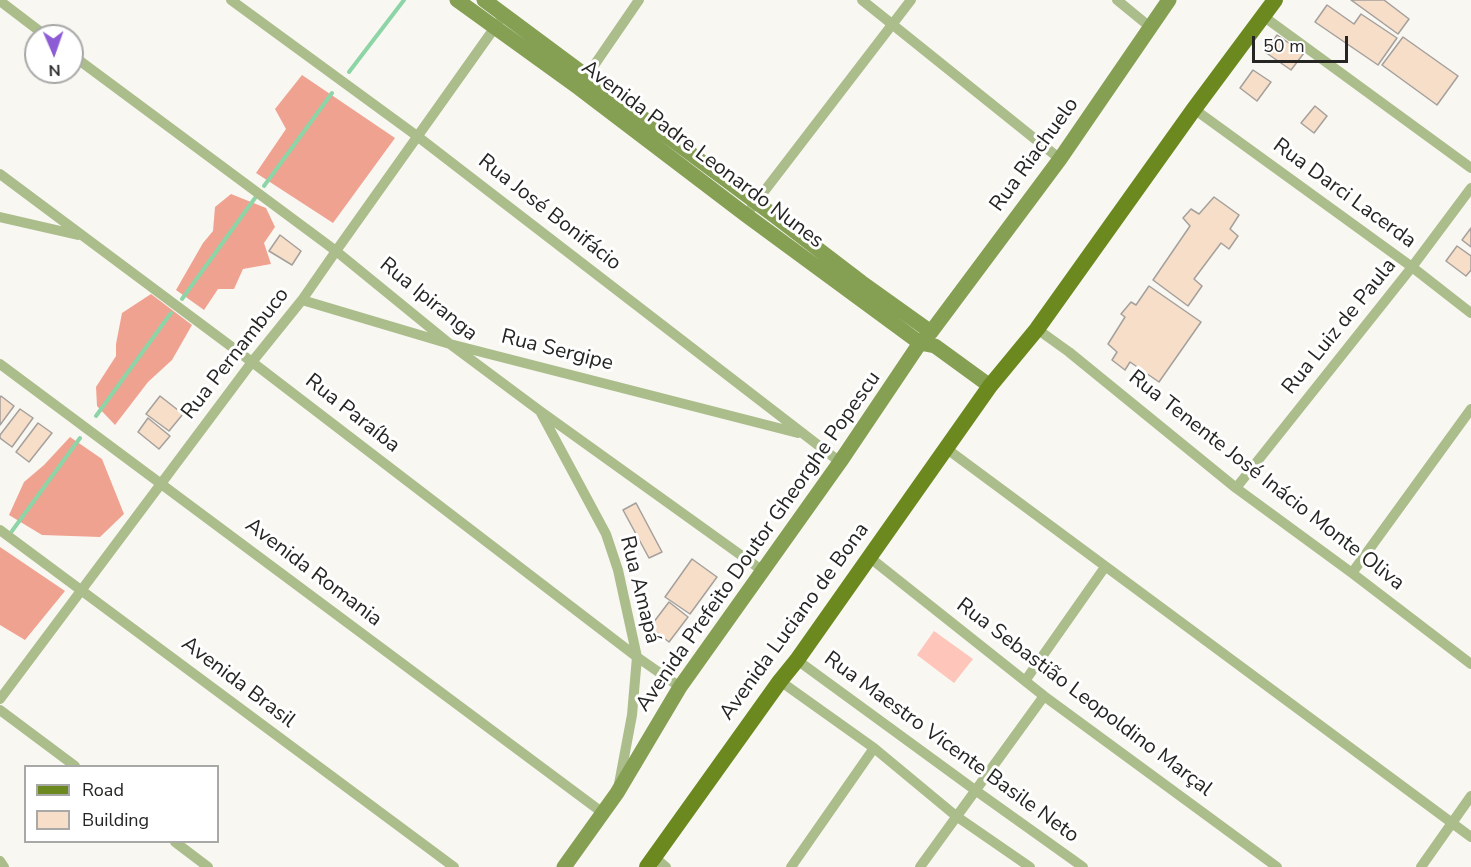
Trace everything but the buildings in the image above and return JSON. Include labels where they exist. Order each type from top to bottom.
[{"type":"main road","name":"Avenida Luciano de Bona","points":[[655,864],[780,681],[990,386],[1037,329],[1275,0]]},
{"type":"street","name":"Rua José Bonifácio","points":[[231,0],[417,136],[840,462]]},
{"type":"street","name":"Avenida Padre Leonardo Nunes","points":[[457,0],[500,21],[583,82],[756,202],[861,282],[929,341]]},
{"type":"street","name":"Avenida Padre Leonardo Nunes","points":[[484,0],[500,21]]},
{"type":"street","points":[[583,82],[639,0]]},
{"type":"street","points":[[862,0],[1060,159]]},
{"type":"street","points":[[746,215],[910,0]]},
{"type":"street","points":[[1118,0],[1150,27]]},
{"type":"street","name":"Rua Riachuelo","points":[[929,341],[1060,159],[1169,0]]},
{"type":"street","points":[[0,2],[30,24]]},
{"type":"street","points":[[1263,16],[1471,168]]},
{"type":"street","name":"Rua Pernambuco","points":[[0,699],[252,362],[302,300],[500,21]]},
{"type":"street","name":"Rua Ipiranga","points":[[84,64],[336,251],[450,344],[763,571]]},
{"type":"street","name":"Avenida Padre Leonardo Nunes","points":[[583,82],[746,215],[929,341]]},
{"type":"street","name":"Rua Darci Lacerda","points":[[1194,109],[1412,267],[1471,313]]},
{"type":"street","name":"Rua Paraíba","points":[[0,174],[252,362],[637,657],[680,687]]},
{"type":"street","name":"Rua Luiz de Paula","points":[[1236,488],[1412,267],[1471,188]]},
{"type":"street","points":[[0,217],[84,236]]},
{"type":"street","name":"Rua Sergipe","points":[[302,300],[450,344],[804,434]]},
{"type":"street","name":"Rua Tenente José Inácio Monte Oliva","points":[[1037,329],[1069,352],[1236,488],[1469,659]]},
{"type":"street","points":[[929,341],[990,386]]},
{"type":"street","name":"Avenida Prefeito Doutor Gheorghe Popescu","points":[[564,867],[617,793],[680,687],[929,341]]},
{"type":"street","name":"Avenida Romania","points":[[0,364],[603,813]]},
{"type":"street","points":[[1352,573],[1471,409]]},
{"type":"street","name":"Rua Amapá","points":[[540,411],[606,534],[618,570],[637,657],[632,715],[617,793]]},
{"type":"street","points":[[946,449],[1471,837]]},
{"type":"street","name":"Avenida Brasil","points":[[0,530],[454,867]]},
{"type":"street","name":"Rua Sebastião Leopoldino Marçal","points":[[869,557],[1024,681],[1277,867]]},
{"type":"street","points":[[1024,681],[1105,567]]},
{"type":"street","name":"Rua Maestro Vicente Basile Neto","points":[[797,660],[1083,867]]},
{"type":"street","points":[[780,681],[874,748],[956,816],[1030,867]]},
{"type":"street","points":[[920,867],[1044,696]]},
{"type":"street","points":[[0,710],[74,765]]},
{"type":"street","points":[[791,867],[874,748]]},
{"type":"street","points":[[1421,867],[1471,796]]},
{"type":"street","points":[[176,843],[208,867]]},
{"type":"street","points":[[0,861],[4,867]]},
{"type":"shaded area","points":[[302,75],[395,138],[333,223],[256,173],[286,129],[275,109]]},
{"type":"shaded area","points":[[231,194],[266,208],[275,227],[264,243],[271,264],[243,269],[234,289],[218,289],[204,310],[176,290],[203,243],[213,231],[215,207]]},
{"type":"shaded area","points":[[151,294],[192,325],[172,360],[148,382],[115,425],[97,406],[96,387],[116,356],[122,313]]},
{"type":"shaded area","points":[[70,437],[102,459],[124,514],[100,537],[42,535],[9,515],[24,482],[44,465]]},
{"type":"shaded area","points":[[0,547],[65,591],[25,640],[0,625]]},
{"type":"shaded area","points":[[934,631],[973,659],[954,683],[917,655]]},
{"type":"waterway","points":[[349,72],[404,0]]},
{"type":"waterway","points":[[264,186],[332,93]]},
{"type":"waterway","points":[[182,299],[255,198]]},
{"type":"waterway","points":[[96,416],[171,313]]},
{"type":"waterway","points":[[12,531],[80,438]]}]
